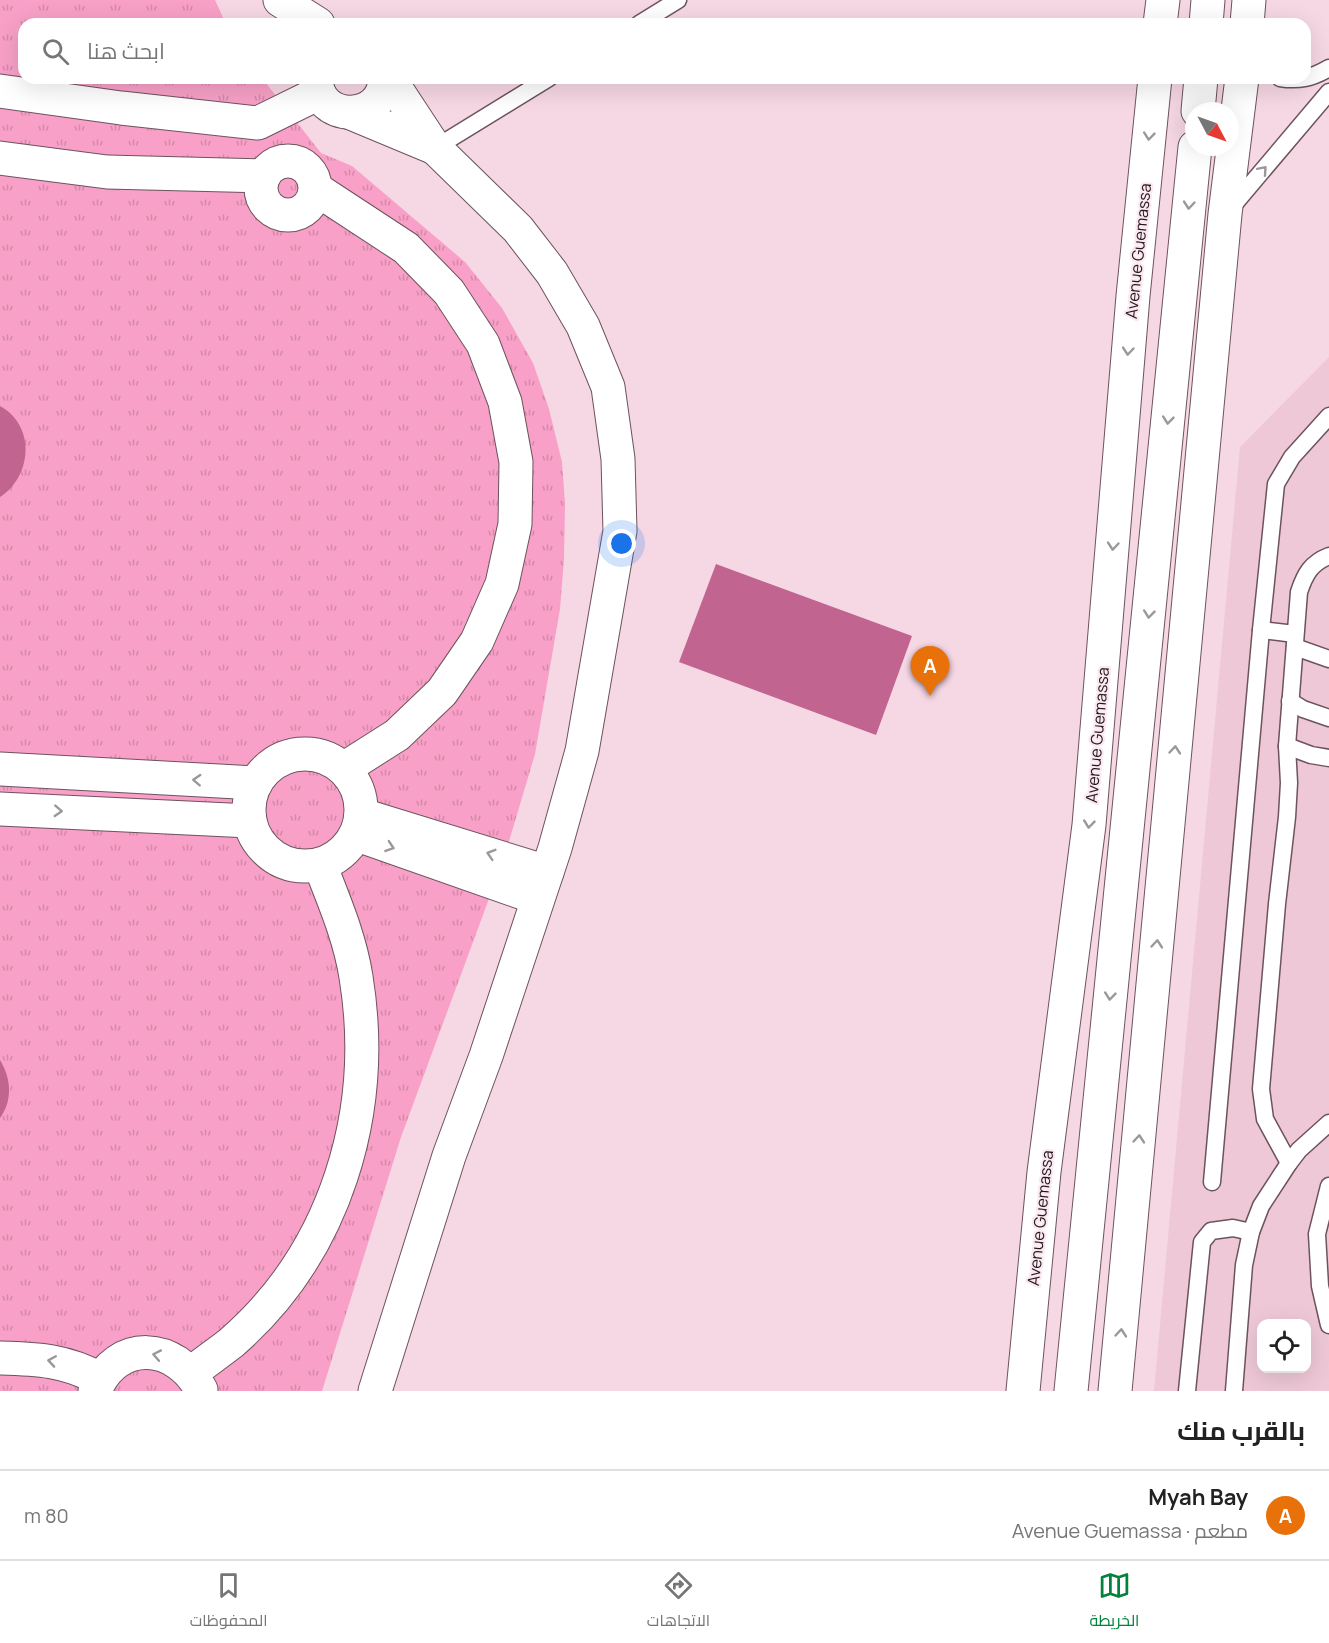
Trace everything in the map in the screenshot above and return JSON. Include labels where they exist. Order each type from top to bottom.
[{"type":"street","points":[[279,0],[286,18]]},
{"type":"street","points":[[279,0],[308,18]]},
{"type":"street","points":[[1161,18],[1163,0]]},
{"type":"street","points":[[1206,18],[1208,0]]},
{"type":"street","points":[[1248,18],[1249,0]]},
{"type":"street","points":[[0,91],[121,108],[258,123],[315,84]]},
{"type":"street","points":[[317,84],[332,108],[351,113],[435,148]]},
{"type":"street","points":[[351,113],[362,111],[373,105],[381,96],[385,84]]},
{"type":"street","points":[[375,1391],[448,1156],[486,1056],[542,885],[582,751],[620,531],[618,459],[608,387],[583,326],[552,273],[518,229],[435,148],[391,84]]},
{"type":"street","name":"Avenue Guemassa","points":[[1023,1391],[1044,1172],[1089,825],[1133,296],[1154,84]]},
{"type":"street","points":[[1199,102],[1200,84]]},
{"type":"street","points":[[1115,1391],[1225,214],[1241,84]]},
{"type":"street","points":[[1071,1391],[1194,156]]},
{"type":"street","points":[[0,158],[107,172],[264,176],[277,164],[286,161],[295,162],[310,172],[315,180],[316,189],[406,248],[449,292],[483,344],[505,402],[516,462],[515,524],[502,584],[477,641],[442,692],[397,735],[345,768]]},
{"type":"street","points":[[297,754],[314,754],[330,759],[345,768],[355,782],[361,798],[359,825],[347,848],[320,865],[302,867],[284,862],[268,853],[256,839],[250,821],[249,802],[256,783],[266,769],[280,759],[297,754]]},
{"type":"street","points":[[0,769],[256,783]]},
{"type":"street","points":[[0,808],[250,821]]},
{"type":"street","points":[[359,825],[542,885]]},
{"type":"street","points":[[0,1358],[46,1360],[65,1364],[83,1370],[97,1385],[111,1366],[126,1356],[144,1352],[161,1354],[178,1361],[196,1382],[267,1306],[298,1266],[324,1222],[343,1175],[356,1126],[362,1076],[363,1025],[356,975],[343,926],[320,865]]},
{"type":"lane","points":[[649,18],[678,0]]},
{"type":"lane","points":[[1311,77],[1329,68]]},
{"type":"lane","points":[[435,148],[539,84]]},
{"type":"lane","points":[[1225,214],[1329,92]]},
{"type":"lane","points":[[1212,1182],[1276,484],[1292,457],[1329,416]]},
{"type":"lane","points":[[1289,1162],[1265,1119],[1261,1089],[1287,817],[1287,746],[1299,592],[1305,574],[1317,561],[1329,556]]},
{"type":"lane","points":[[1262,630],[1295,640],[1329,659]]},
{"type":"lane","points":[[1290,701],[1303,709],[1329,718]]},
{"type":"lane","points":[[1287,746],[1311,755],[1329,758]]},
{"type":"lane","points":[[1234,1391],[1245,1265],[1251,1232],[1261,1206],[1289,1162],[1329,1123]]},
{"type":"lane","points":[[1329,1186],[1317,1234],[1320,1286],[1329,1325]]},
{"type":"lane","points":[[1188,1391],[1202,1242],[1211,1231],[1233,1227],[1251,1232]]},
{"type":"shaded area","points":[[1329,357],[1329,1391],[1154,1391],[1240,447]]},
{"type":"shaded area","points":[[0,406],[12,415],[20,426],[26,451],[19,477],[0,497]]},
{"type":"shaded area","points":[[716,564],[912,636],[876,735],[679,662]]},
{"type":"shaded area","points":[[0,1060],[8,1082],[9,1096],[0,1118]]},
{"type":"green space","points":[[0,0],[215,0],[223,18],[18,18],[18,84],[267,84],[321,153],[352,166],[465,262],[502,308],[533,363],[549,409],[562,462],[565,504],[560,609],[535,754],[504,858],[401,1137],[322,1391],[0,1391]]},
{"type":"place","name":"Myah Bay","points":[[930,696]]}]
